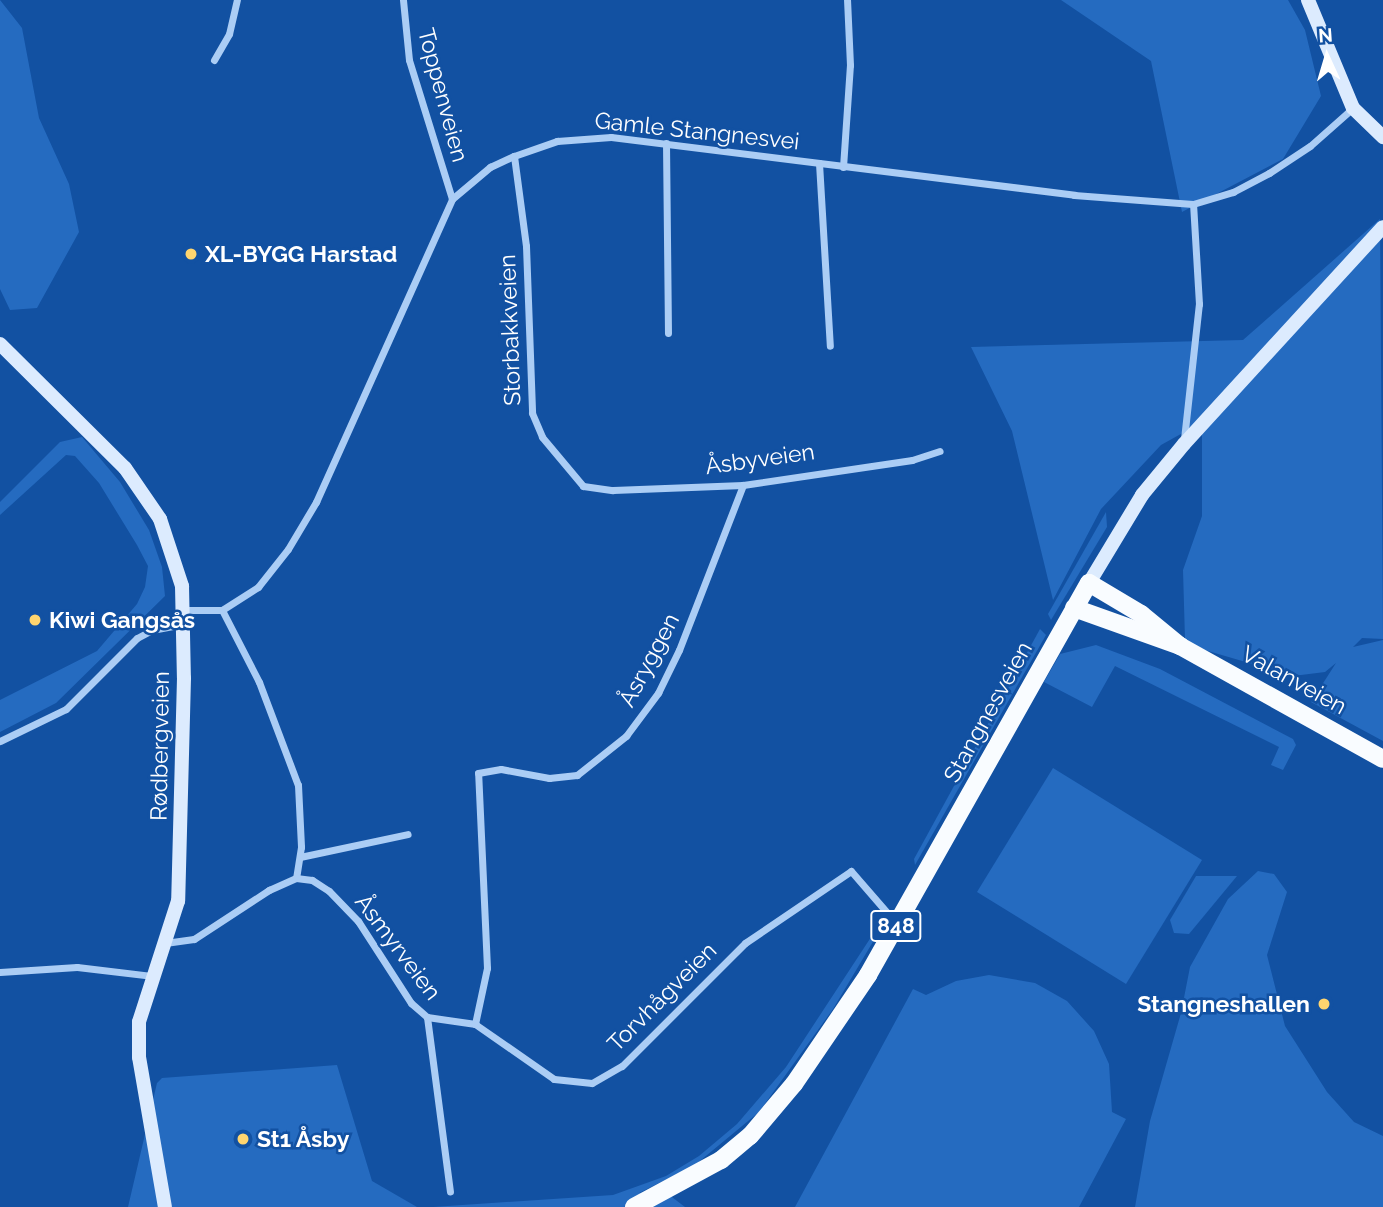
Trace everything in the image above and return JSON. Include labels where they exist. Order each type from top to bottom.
[{"type":"main road","name":"Stangnesveien","points":[[634,1207],[694,1179],[750,1136],[794,1084],[897,924],[1088,583]]},
{"type":"main road","name":"Valanveien","points":[[1088,583],[1141,614],[1180,646]]},
{"type":"main road","name":"Valanveien","points":[[1074,608],[1180,646],[1383,759]]},
{"type":"street","points":[[214,60],[229,34],[237,0]]},
{"type":"street","name":"Toppenveien","points":[[403,0],[409,60],[452,199]]},
{"type":"street","points":[[843,167],[850,65],[847,0]]},
{"type":"street","points":[[1308,0],[1353,108],[1383,137]]},
{"type":"street","name":"Gamle Stangnesvei","points":[[222,610],[258,587],[288,549],[316,502],[452,199],[490,167],[514,156],[557,141],[611,137],[1074,195],[1193,204],[1233,192],[1269,173],[1310,146],[1353,108]]},
{"type":"street","points":[[666,143],[668,333]]},
{"type":"street","name":"Storbakkveien","points":[[514,156],[526,246],[532,413],[542,437],[583,486]]},
{"type":"street","points":[[819,163],[830,346]]},
{"type":"street","points":[[1184,443],[1199,304],[1193,204]]},
{"type":"street","name":"Stangnesveien","points":[[1088,583],[1142,495],[1184,443],[1383,227]]},
{"type":"street","name":"Rødbergveien","points":[[0,344],[105,444],[145,495],[170,547],[185,617],[178,901],[139,1021],[139,1057],[165,1207]]},
{"type":"street","name":"Åsbyveien","points":[[583,486],[613,490],[743,485],[912,460],[940,451]]},
{"type":"street","name":"Åsryggen","points":[[475,1024],[487,968],[478,774],[501,769],[550,778],[577,775],[626,736],[658,693],[679,650],[743,485]]},
{"type":"street","points":[[0,741],[66,709],[137,638],[185,617],[222,610],[246,651],[289,757],[301,819],[300,857],[296,878],[269,890],[194,939],[164,943]]},
{"type":"street","points":[[300,857],[408,834]]},
{"type":"street","name":"Torvhågveien","points":[[427,1017],[475,1024],[554,1079],[592,1083],[622,1066],[745,943],[851,871],[897,924]]},
{"type":"street","name":"Åsmyrveien","points":[[296,878],[319,884],[358,921],[411,1003],[427,1017],[450,1191]]},
{"type":"street","points":[[0,972],[77,967],[153,976]]},
{"type":"shaded area","points":[[0,0],[22,28],[39,118],[69,184],[79,232],[37,308],[10,310],[0,289]]},
{"type":"shaded area","points":[[1061,0],[1288,0],[1305,30],[1321,96],[1283,159],[1182,212],[1151,61]]},
{"type":"shaded area","points":[[1380,219],[1383,639],[1362,638],[1353,647],[1383,640],[1383,741],[1311,702],[1336,663],[1325,672],[1293,676],[1191,646],[1185,640],[1183,570],[1202,516],[1202,430],[1188,430],[1161,445],[1101,509],[1053,600],[1012,431],[971,347],[1243,340]]},
{"type":"shaded area","points":[[82,437],[120,482],[149,530],[162,567],[165,596],[56,703],[0,732],[0,700],[97,651],[137,604],[145,587],[148,566],[137,545],[99,483],[75,456],[66,455],[0,515],[0,502],[60,442]]},
{"type":"shaded area","points":[[1106,512],[1107,527],[1051,620],[1048,614]]},
{"type":"shaded area","points":[[1040,629],[1046,635],[915,865],[914,859]]},
{"type":"shaded area","points":[[1096,645],[1160,669],[1293,739],[1296,745],[1283,770],[1271,765],[1279,747],[1115,666],[1092,707],[1044,682],[1060,654]]},
{"type":"shaded area","points":[[1053,768],[1202,860],[1126,984],[977,892]]},
{"type":"shaded area","points":[[1258,871],[1274,874],[1287,892],[1267,955],[1285,1026],[1327,1092],[1354,1122],[1383,1136],[1383,1207],[1135,1207],[1150,1121],[1181,1013],[1190,967],[1228,899]]},
{"type":"shaded area","points":[[1196,876],[1237,876],[1189,934],[1174,933],[1170,920]]},
{"type":"shaded area","points":[[877,928],[874,940],[833,1009],[759,1112],[695,1165],[639,1193],[664,1191],[685,1207],[433,1207],[613,1195],[666,1176],[699,1156],[737,1124],[786,1067]]},
{"type":"shaded area","points":[[989,975],[1035,983],[1067,1001],[1094,1031],[1109,1064],[1112,1112],[1126,1119],[1079,1207],[795,1207],[913,989],[926,995],[956,981]]},
{"type":"shaded area","points":[[337,1065],[372,1181],[417,1207],[128,1207],[157,1083],[162,1078]]},
{"type":"place","name":"XL-BYGG Harstad","points":[[191,254]]},
{"type":"place","name":"Kiwi Gangsås","points":[[35,620]]},
{"type":"place","name":"Stangneshallen","points":[[1324,1004]]},
{"type":"place","name":"St1 Åsby","points":[[243,1139]]}]
